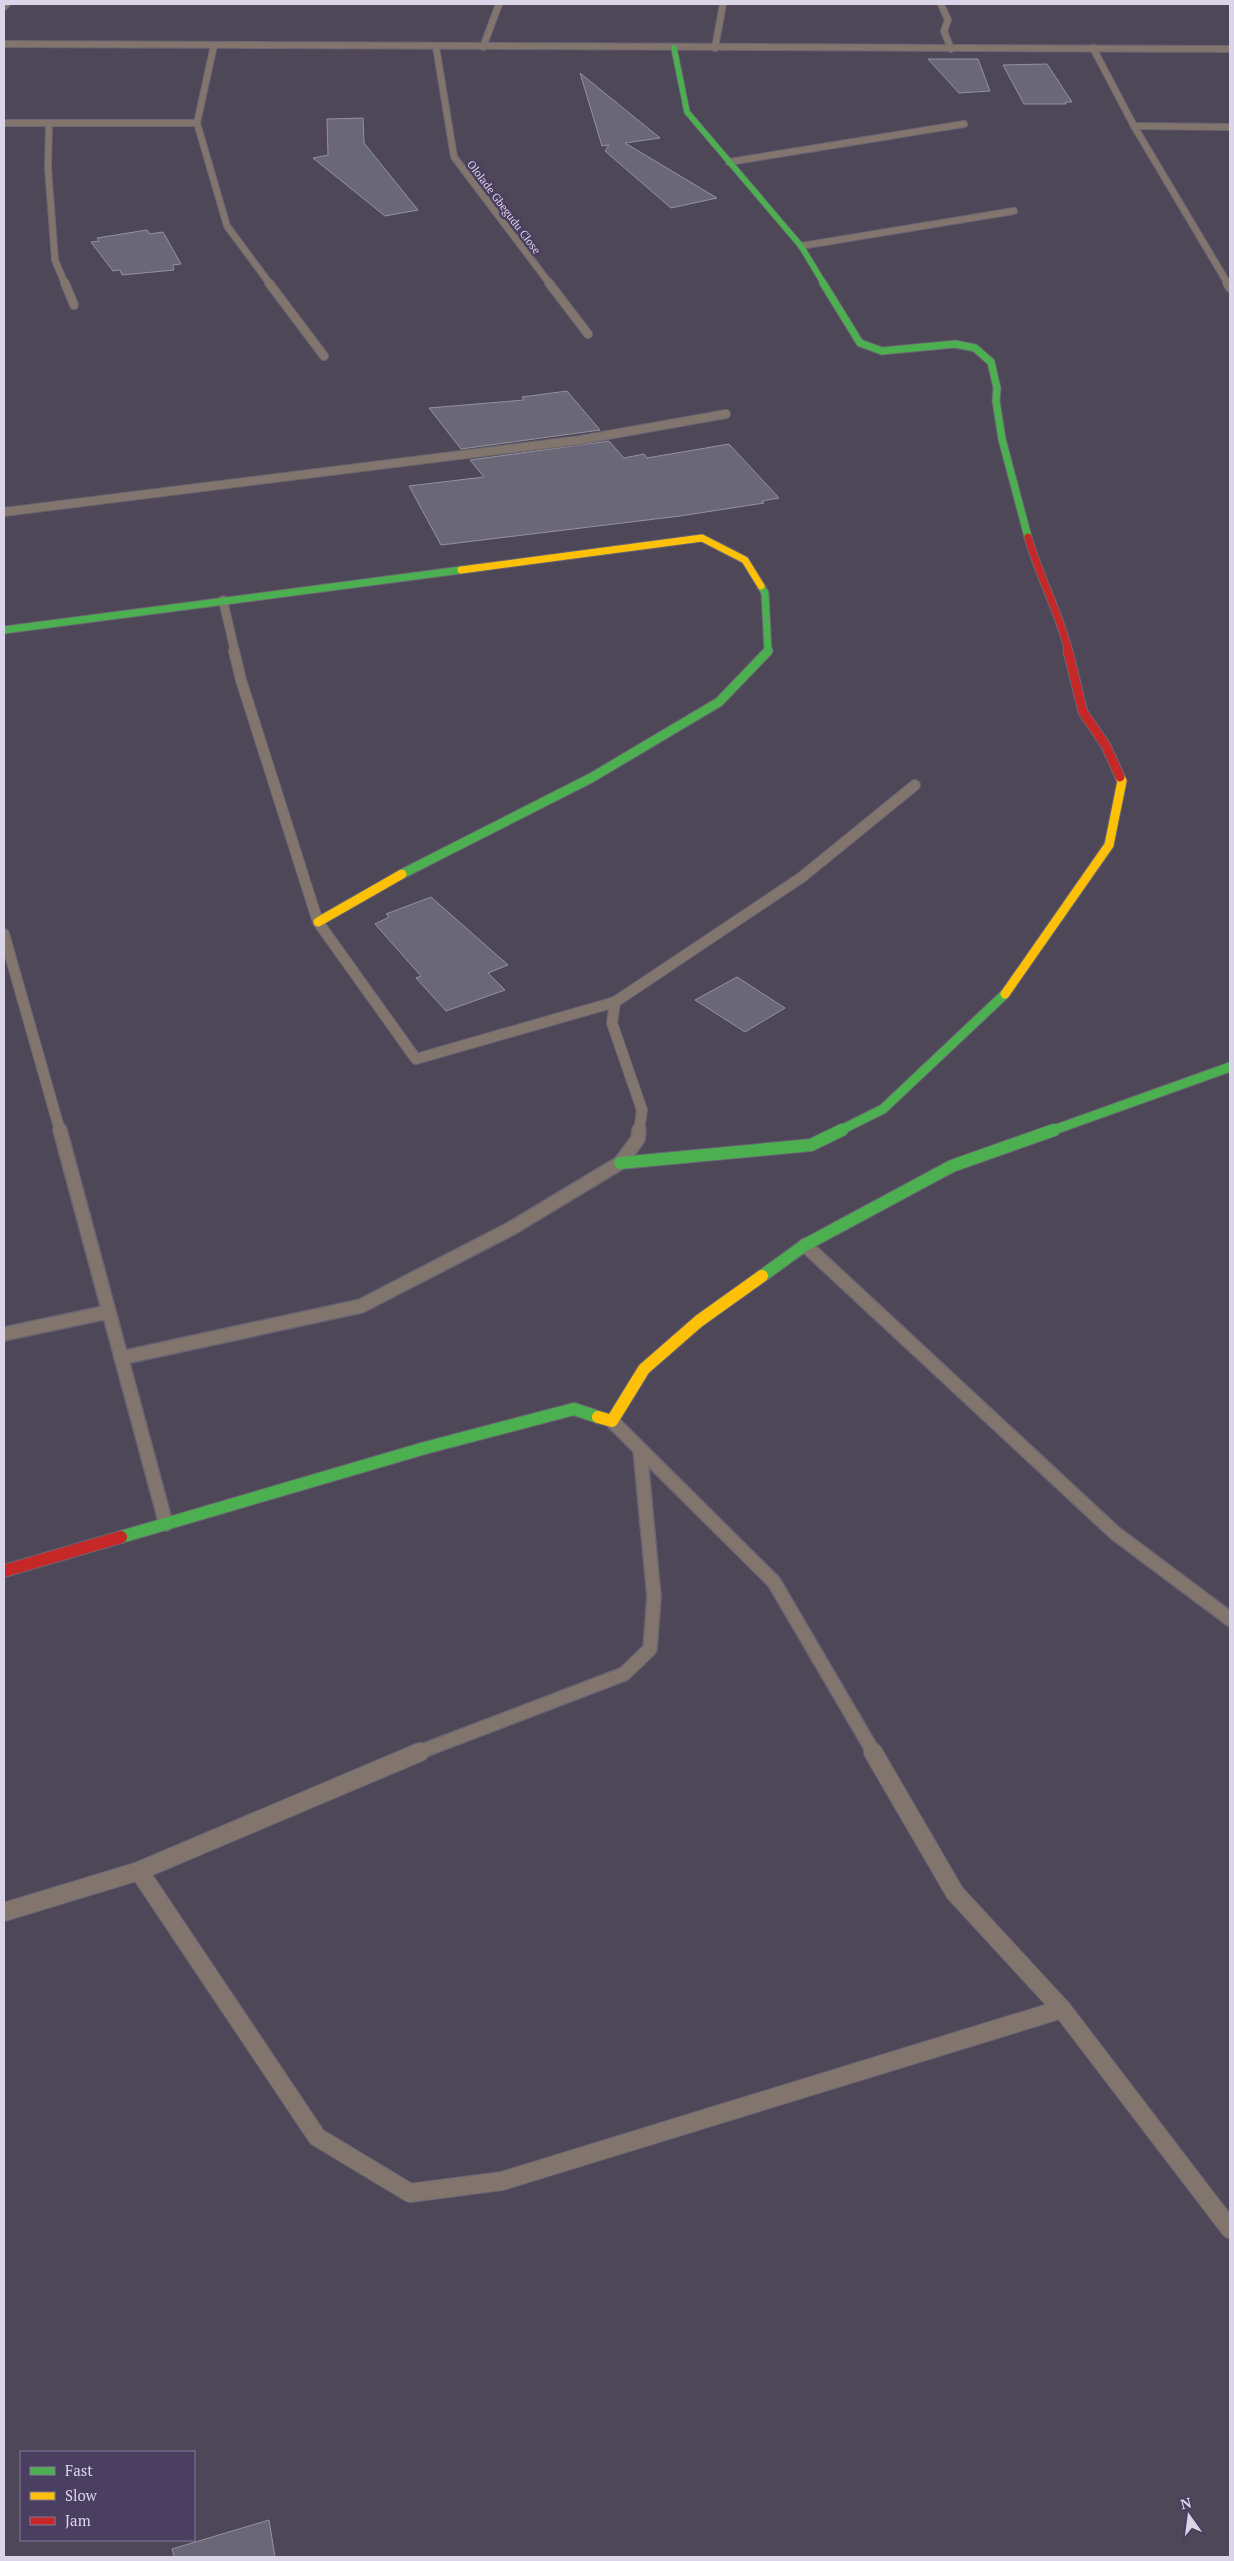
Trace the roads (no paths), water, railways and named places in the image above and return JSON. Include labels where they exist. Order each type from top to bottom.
[{"type":"street","points":[[4,7],[7,4]]},
{"type":"street","points":[[483,47],[499,4]]},
{"type":"street","points":[[714,48],[723,4]]},
{"type":"street","points":[[941,4],[948,20],[944,31],[951,49]]},
{"type":"street","points":[[4,44],[1230,50]]},
{"type":"street","points":[[214,45],[197,124],[226,226],[324,356]]},
{"type":"street","name":"Ololade Gbegudu Close","points":[[436,46],[454,157],[588,334]]},
{"type":"street","points":[[620,1163],[811,1145],[883,1109],[1006,993],[1109,846],[1122,781],[1106,746],[1083,712],[1063,628],[1035,562],[1002,439],[996,401],[997,388],[991,362],[975,348],[955,344],[882,350],[869,348],[860,343],[801,246],[687,112],[674,48]]},
{"type":"street","points":[[1093,48],[1134,126],[1230,288]]},
{"type":"street","points":[[49,122],[48,168],[55,260],[74,306]]},
{"type":"street","points":[[4,123],[197,124]]},
{"type":"street","points":[[729,162],[964,124]]},
{"type":"street","points":[[1134,126],[1230,127]]},
{"type":"street","points":[[801,246],[1014,211]]},
{"type":"street","points":[[4,512],[580,440],[726,414]]},
{"type":"street","points":[[4,630],[702,538],[745,560],[765,593],[768,654],[719,702],[591,778],[407,871],[318,922]]},
{"type":"street","points":[[223,600],[241,680],[318,922],[416,1059],[615,1002],[802,877],[915,785]]},
{"type":"street","points":[[4,934],[72,1171],[120,1358],[166,1524]]},
{"type":"street","points":[[120,1358],[361,1306],[512,1228],[620,1163],[638,1139],[642,1110],[612,1023],[615,1002]]},
{"type":"street","points":[[612,1421],[644,1369],[699,1321],[805,1245],[952,1166],[1230,1067]]},
{"type":"street","points":[[805,1245],[1115,1533],[1230,1619]]},
{"type":"street","points":[[4,1334],[108,1312]]},
{"type":"street","points":[[4,1571],[426,1448],[574,1409],[612,1421],[774,1582],[955,1893],[1062,2009],[1230,2229]]},
{"type":"street","points":[[4,1912],[139,1871],[409,1756],[624,1674],[650,1649],[654,1597],[640,1449]]},
{"type":"street","points":[[139,1871],[317,2137],[410,2193],[502,2181],[1062,2009]]}]
